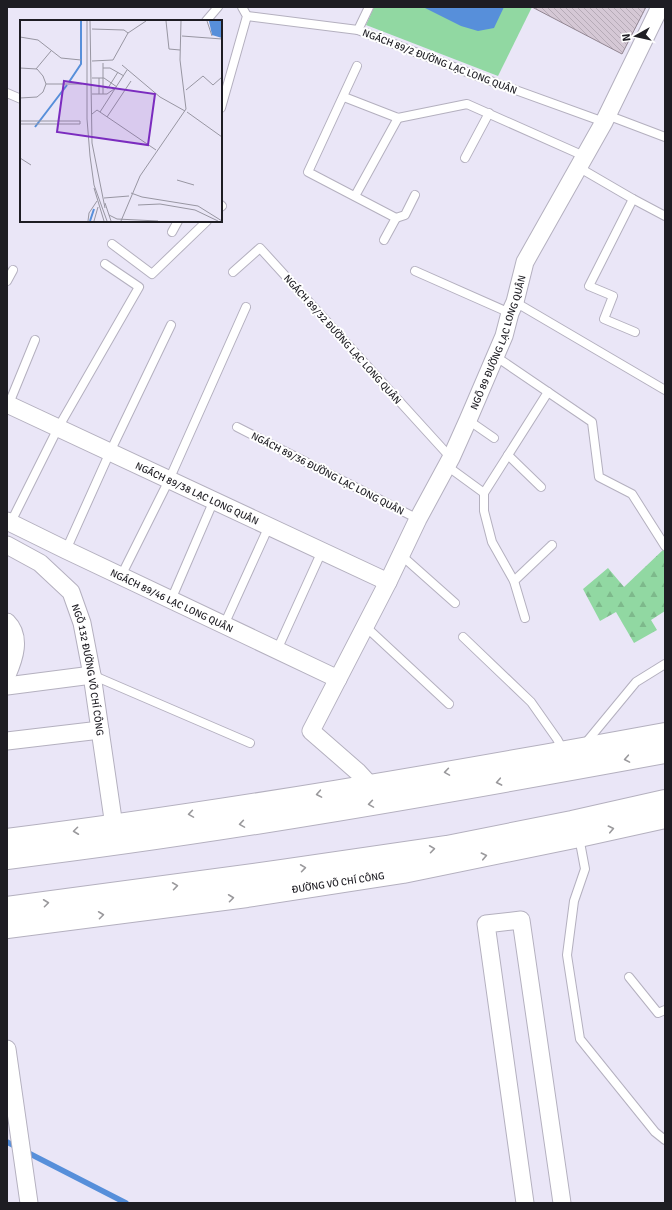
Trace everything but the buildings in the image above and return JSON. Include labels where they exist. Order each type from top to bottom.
[{"type":"main road","points":[[7,840],[114,826],[370,785],[665,734]]},
{"type":"main road","points":[[7,858],[101,847],[471,788],[665,752]]},
{"type":"main road","name":"ĐƯỜNG VÕ CHÍ CÔNG","points":[[7,908],[252,876],[447,847],[572,822],[665,801]]},
{"type":"main road","name":"ĐƯỜNG VÕ CHÍ CÔNG","points":[[7,927],[247,896],[403,872],[579,836],[665,816]]},
{"type":"street","name":"NGÕ 89 ĐƯỜNG LẠC LONG QUÂN","points":[[370,785],[358,772],[311,731],[388,582],[418,519],[449,462],[504,336],[525,262],[605,118],[660,7]]},
{"type":"street","name":"NGÁCH 89/38 LẠC LONG QUÂN","points":[[8,406],[214,500],[388,582]]},
{"type":"street","name":"NGÁCH 89/46 LẠC LONG QUÂN","points":[[9,521],[66,550],[338,679]]},
{"type":"street","name":"NGÕ 132 ĐƯỜNG VÕ CHÍ CÔNG","points":[[7,545],[40,563],[70,592],[82,623],[92,675],[114,826]]},
{"type":"street","points":[[7,622],[12,628],[16,640],[15,657],[7,675]]},
{"type":"street","points":[[7,686],[92,675]]},
{"type":"street","points":[[7,741],[100,730]]},
{"type":"street","points":[[525,1203],[486,924],[521,920],[562,1203]]},
{"type":"street","points":[[7,1049],[29,1203]]},
{"type":"lane","points":[[207,20],[218,7]]},
{"type":"lane","points":[[222,104],[247,16],[242,7]]},
{"type":"lane","points":[[358,30],[369,7]]},
{"type":"lane","name":"NGÁCH 89/2 ĐƯỜNG LẠC LONG QUÂN","points":[[247,16],[358,30],[477,76],[665,137]]},
{"type":"lane","points":[[357,66],[344,97],[308,172],[396,218]]},
{"type":"lane","points":[[7,93],[20,96]]},
{"type":"lane","points":[[344,97],[398,118],[467,104],[489,113],[581,162],[633,200],[665,216]]},
{"type":"lane","points":[[465,158],[489,113]]},
{"type":"lane","points":[[355,196],[398,118]]},
{"type":"lane","points":[[384,240],[396,218],[405,215],[415,195]]},
{"type":"lane","points":[[633,200],[590,286],[613,296],[604,319],[635,332]]},
{"type":"lane","points":[[172,232],[177,222]]},
{"type":"lane","points":[[112,244],[152,274],[206,222]]},
{"type":"lane","name":"NGÁCH 89/32 ĐƯỜNG LẠC LONG QUÂN","points":[[233,272],[260,248],[449,462]]},
{"type":"lane","points":[[9,521],[58,428],[139,287],[105,264]]},
{"type":"lane","points":[[7,281],[13,270]]},
{"type":"lane","points":[[415,271],[513,307],[665,390]]},
{"type":"lane","points":[[121,576],[169,480],[246,307]]},
{"type":"lane","points":[[66,550],[110,452],[171,326]]},
{"type":"lane","points":[[8,406],[35,340]]},
{"type":"lane","points":[[496,356],[592,422],[599,477],[632,494],[665,546]]},
{"type":"lane","points":[[525,618],[514,580],[492,542],[484,511],[484,493],[548,392]]},
{"type":"lane","points":[[468,420],[494,438]]},
{"type":"lane","name":"NGÁCH 89/36 ĐƯỜNG LẠC LONG QUÂN","points":[[237,427],[418,519]]},
{"type":"lane","points":[[508,455],[541,487]]},
{"type":"lane","points":[[449,462],[484,493]]},
{"type":"lane","points":[[171,600],[214,500]]},
{"type":"lane","points":[[224,625],[269,526]]},
{"type":"lane","points":[[514,580],[552,545]]},
{"type":"lane","points":[[277,650],[322,551]]},
{"type":"lane","points":[[400,555],[455,603]]},
{"type":"lane","points":[[365,626],[449,704]]},
{"type":"lane","points":[[462,637],[531,702],[557,738],[572,751],[636,682],[665,664]]},
{"type":"lane","points":[[92,675],[250,743]]},
{"type":"lane","points":[[579,836],[585,869],[574,901],[567,955],[580,1039],[655,1132],[665,1140]]},
{"type":"lane","points":[[629,977],[658,1014],[665,1010]]},
{"type":"green space","points":[[374,7],[532,7],[498,76],[366,25]]},
{"type":"green space","points":[[665,548],[665,611],[651,620],[657,630],[634,643],[616,612],[600,621],[583,589],[608,568],[624,587]]},
{"type":"water","points":[[423,7],[504,7],[494,28],[478,31],[461,26]]},
{"type":"waterway","points":[[7,1142],[126,1203]]}]
